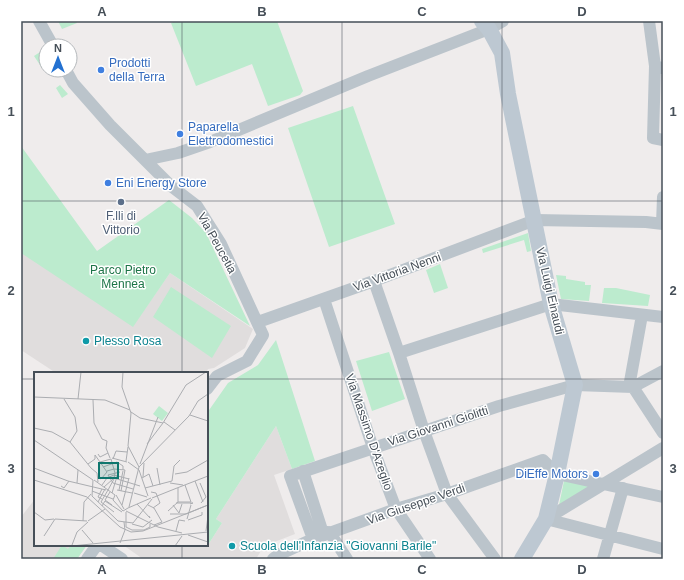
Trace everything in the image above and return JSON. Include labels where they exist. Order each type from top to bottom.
[{"type":"main road","name":"Via Luigi Einaudi","points":[[485,25],[502,53],[508,94],[551,304],[575,385],[557,474],[546,519],[522,559]]},
{"type":"street","points":[[39,21],[49,38]]},
{"type":"street","points":[[144,160],[178,153],[210,142],[485,25],[503,21]]},
{"type":"street","points":[[649,21],[659,67],[653,138],[663,140]]},
{"type":"street","name":"Via Peucetia","points":[[70,78],[110,125],[144,160],[171,186],[197,206],[221,244],[258,322],[263,335],[246,361],[216,376],[208,388]]},
{"type":"street","points":[[156,172],[178,153]]},
{"type":"street","points":[[535,220],[646,222],[663,224],[663,197]]},
{"type":"street","name":"Via Vittoria Nenni","points":[[258,322],[374,281],[535,220]]},
{"type":"street","points":[[374,281],[424,431],[447,494],[495,559]]},
{"type":"street","name":"Via Massimo D'Azeglio","points":[[324,299],[373,448],[396,509],[430,559]]},
{"type":"street","points":[[399,353],[551,304],[642,316],[663,317]]},
{"type":"street","points":[[642,316],[631,387],[663,433]]},
{"type":"street","points":[[631,387],[663,371]]},
{"type":"street","name":"Via Giovanni Giolitti","points":[[303,471],[499,406],[575,385],[631,387]]},
{"type":"street","points":[[546,519],[663,448]]},
{"type":"street","name":"Via Giuseppe Verdi","points":[[273,559],[278,554],[313,538],[396,509],[447,494],[543,460],[557,474]]},
{"type":"street","points":[[313,538],[290,476],[303,471],[322,530],[330,533],[347,559]]},
{"type":"street","points":[[557,474],[663,497]]},
{"type":"street","points":[[603,559],[623,488]]},
{"type":"street","points":[[546,519],[663,549]]},
{"type":"street","points":[[90,558],[96,546]]},
{"type":"street","points":[[102,546],[122,559]]},
{"type":"shaded area","points":[[21,252],[133,326],[170,273],[253,329],[245,348],[214,368],[208,369],[206,372],[54,372],[21,350]]},
{"type":"shaded area","points":[[276,426],[292,469],[274,475],[295,534],[264,546],[256,559],[143,559],[124,546],[208,546],[222,523],[216,519]]},
{"type":"shaded area","points":[[34,500],[34,546],[86,546],[77,559],[21,559],[21,517]]},
{"type":"green space","points":[[58,21],[76,21],[77,23],[62,29]]},
{"type":"green space","points":[[176,21],[277,21],[303,91],[300,95],[268,106],[252,64],[196,86],[171,23]]},
{"type":"green space","points":[[38,53],[38,62],[34,56]]},
{"type":"green space","points":[[60,85],[68,94],[62,98],[56,88]]},
{"type":"green space","points":[[353,106],[395,224],[329,247],[288,128]]},
{"type":"green space","name":"Parco Pietro Mennea","points":[[21,146],[97,251],[169,200],[192,218],[206,233],[250,326],[170,273],[133,327],[21,253]]},
{"type":"green space","points":[[528,233],[531,251],[527,252],[524,240],[483,253],[482,249]]},
{"type":"green space","points":[[440,264],[448,288],[434,293],[426,270]]},
{"type":"green space","points":[[556,275],[566,276],[566,279],[585,282],[585,285],[591,285],[589,301],[561,299]]},
{"type":"green space","points":[[171,287],[231,326],[212,358],[153,317]]},
{"type":"green space","points":[[604,288],[616,288],[650,295],[648,306],[602,303]]},
{"type":"green space","points":[[276,340],[315,461],[292,469],[276,426],[216,519],[222,523],[208,545],[208,412],[228,383],[258,365]]},
{"type":"green space","points":[[389,352],[405,399],[372,411],[356,361]]},
{"type":"green space","points":[[564,481],[591,486],[559,505]]},
{"type":"green space","points":[[61,546],[68,549],[70,546],[86,546],[77,559],[53,559]]},
{"type":"place","name":"Prodotti della Terra","points":[[101,70]]},
{"type":"place","name":"Paparella Elettrodomestici","points":[[180,134]]},
{"type":"place","name":"Eni Energy Store","points":[[108,183]]},
{"type":"place","name":"F.lli di Vittorio","points":[[121,202]]},
{"type":"place","name":"Plesso Rosa","points":[[86,341]]},
{"type":"place","name":"DiEffe Motors","points":[[596,474]]},
{"type":"place","name":"Scuola dell'Infanzia \"Giovanni Barile\"","points":[[232,546]]}]
